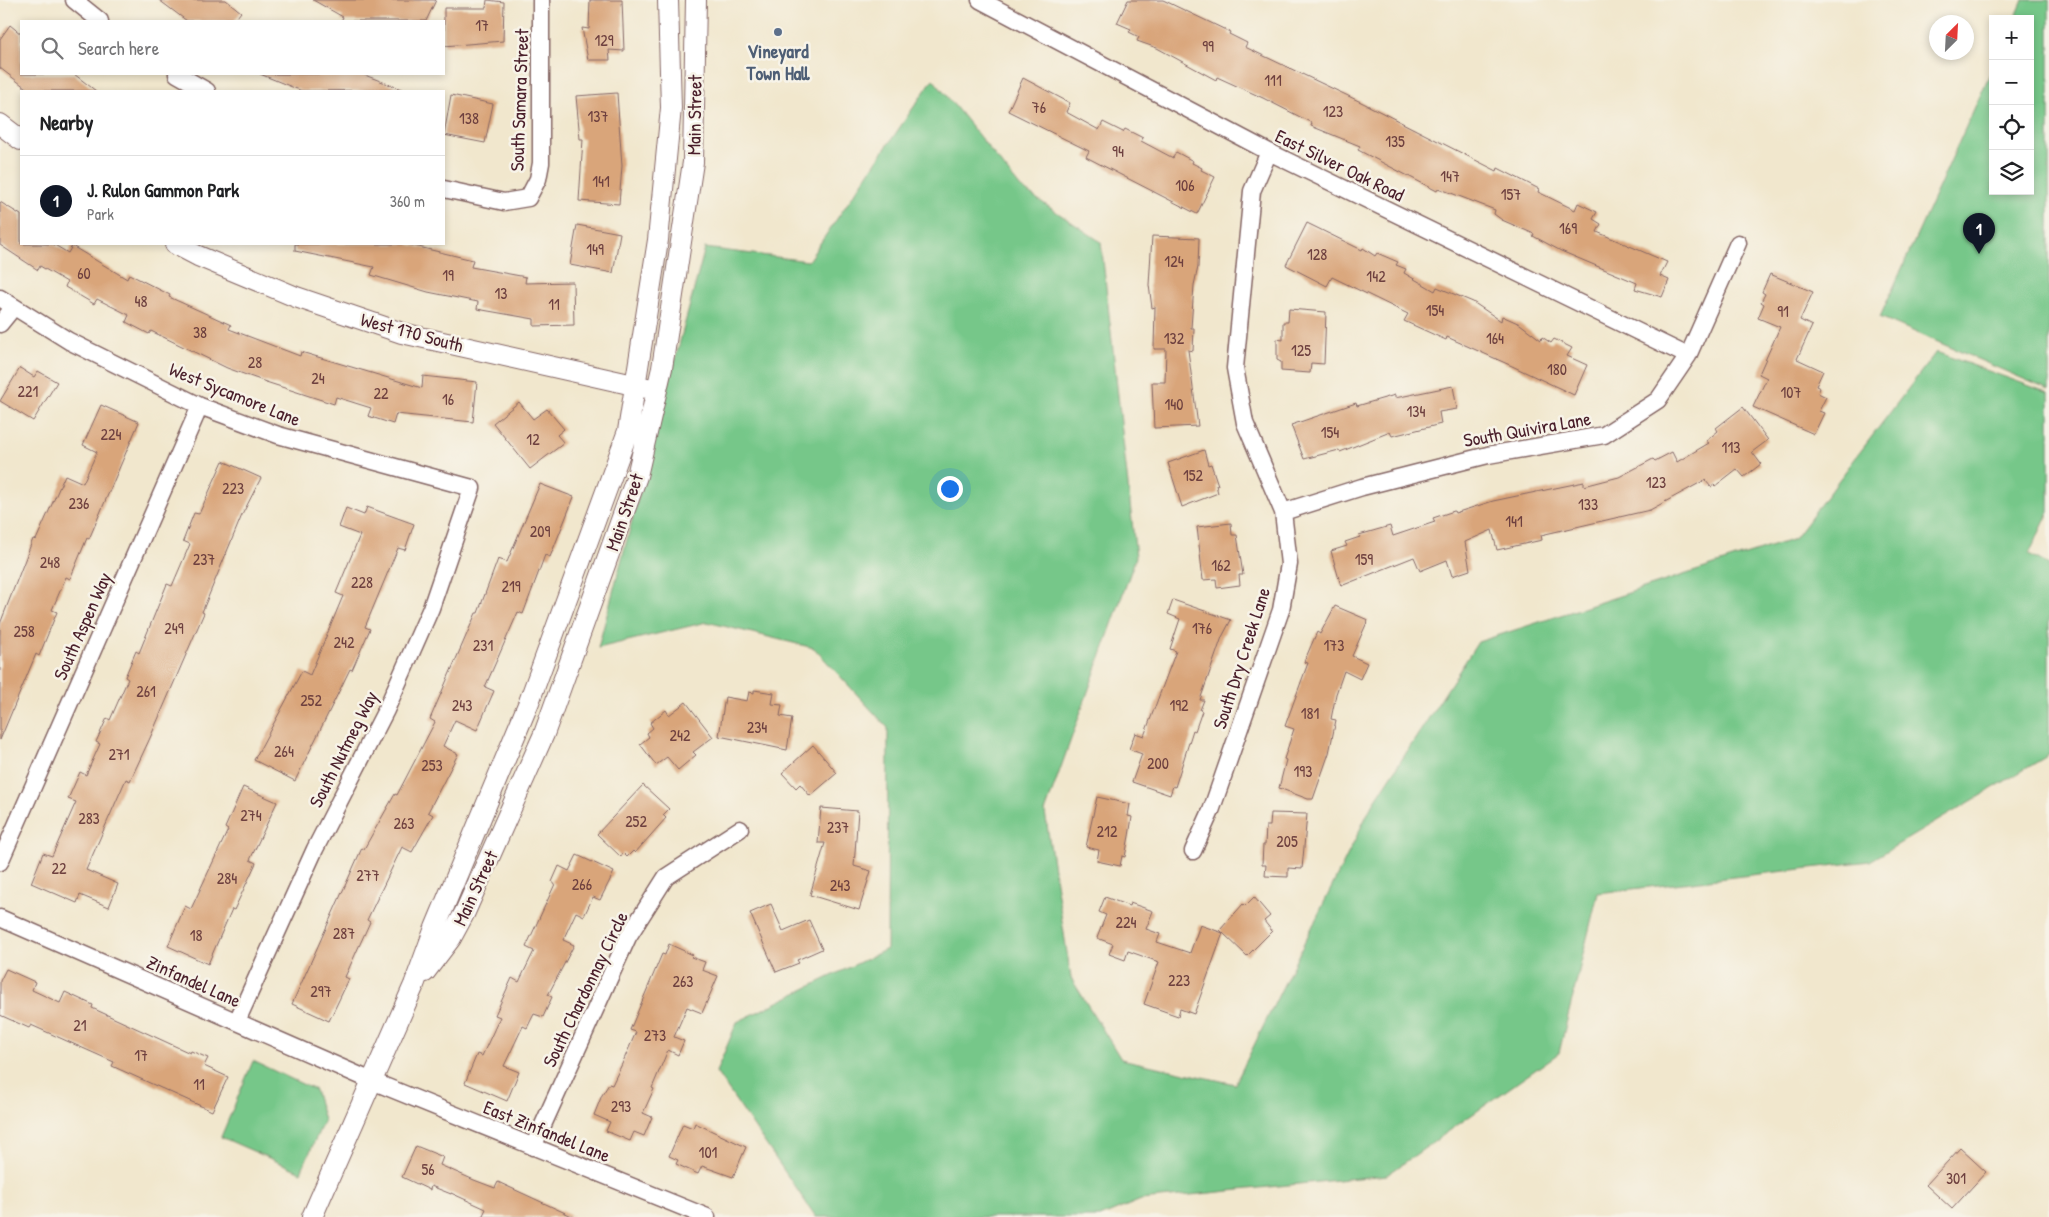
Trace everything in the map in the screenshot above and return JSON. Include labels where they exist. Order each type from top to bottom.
[{"type":"street","points":[[74,0],[99,20]]},
{"type":"street","name":"South Samara Street","points":[[445,189],[504,202],[528,198],[538,179],[541,163],[541,0]]},
{"type":"street","name":"Main Street","points":[[312,1217],[414,985],[435,928],[529,702],[605,499],[628,431],[658,240],[671,108],[668,0]]},
{"type":"street","name":"Main Street","points":[[414,985],[434,962],[465,912],[544,734],[637,476],[658,391],[693,162],[696,0]]},
{"type":"street","name":"East Silver Oak Road","points":[[980,0],[1269,152],[1688,356]]},
{"type":"street","points":[[179,75],[205,90]]},
{"type":"street","points":[[0,124],[20,139]]},
{"type":"street","name":"South Dry Creek Lane","points":[[1193,851],[1211,811],[1281,610],[1289,564],[1283,512],[1245,423],[1235,368],[1252,191],[1269,152]]},
{"type":"street","name":"South Quivira Lane","points":[[1283,512],[1362,487],[1488,455],[1604,436],[1658,400],[1688,356],[1738,243]]},
{"type":"street","name":"West 170 South","points":[[177,245],[198,256],[296,297],[402,333],[658,391]]},
{"type":"street","name":"West Sycamore Lane","points":[[0,298],[69,341],[200,406],[278,435],[472,488]]},
{"type":"street","points":[[0,324],[14,308]]},
{"type":"street","name":"South Aspen Way","points":[[0,862],[200,406]]},
{"type":"street","name":"South Nutmeg Way","points":[[237,1021],[315,848],[386,710],[431,608],[472,488]]},
{"type":"street","name":"South Chardonnay Circle","points":[[533,1147],[628,937],[666,877],[740,828]]},
{"type":"street","name":"Zinfandel Lane","points":[[0,918],[372,1082]]},
{"type":"street","name":"East Zinfandel Lane","points":[[372,1082],[707,1217]]},
{"type":"green space","points":[[2023,0],[2049,0],[2049,390],[1880,317],[1989,76],[1989,195],[2034,195],[2034,15],[2017,15]]},
{"type":"green space","points":[[933,79],[1021,188],[1101,242],[1136,557],[1045,812],[1071,978],[1121,1059],[1235,1084],[1371,807],[1478,642],[1794,539],[1936,352],[2049,393],[2049,512],[2029,554],[2049,565],[2049,755],[1870,861],[1598,893],[1559,1053],[1387,1175],[1141,1200],[1100,1217],[816,1217],[716,1072],[737,1022],[887,949],[888,728],[814,648],[707,622],[598,648],[705,248],[808,261]]},
{"type":"green space","points":[[253,1061],[315,1090],[324,1120],[301,1172],[221,1137]]},
{"type":"building","points":[[159,0],[226,0],[241,12],[235,20],[186,20]]},
{"type":"building","points":[[313,0],[436,0],[426,20],[342,20],[343,17]]},
{"type":"building","points":[[487,0],[504,2],[503,41],[445,46],[444,8],[486,8]]},
{"type":"building","points":[[590,0],[622,0],[624,51],[609,50],[610,60],[588,60],[582,28],[589,29]]},
{"type":"building","points":[[1128,0],[1163,0],[1230,32],[1229,34],[1247,43],[1245,47],[1363,103],[1497,171],[1498,168],[1539,189],[1538,192],[1575,210],[1578,203],[1597,212],[1593,219],[1601,224],[1597,232],[1667,262],[1660,276],[1669,280],[1662,297],[1635,289],[1637,283],[1561,251],[1533,236],[1534,234],[1502,220],[1494,214],[1495,210],[1438,188],[1437,191],[1358,150],[1360,146],[1311,126],[1312,123],[1263,98],[1217,77],[1216,80],[1157,48],[1137,41],[1139,37],[1129,32],[1131,29],[1117,23]]},
{"type":"building","points":[[10,25],[20,33],[20,75],[75,75],[95,90],[29,90],[0,68],[0,39]]},
{"type":"building","points":[[262,75],[365,75],[404,90],[300,90]]},
{"type":"building","points":[[1023,78],[1070,103],[1066,112],[1099,130],[1103,122],[1123,132],[1125,129],[1143,138],[1141,141],[1173,158],[1176,152],[1193,161],[1192,163],[1202,168],[1201,170],[1215,177],[1197,214],[1086,157],[1089,151],[1008,111]]},
{"type":"building","points":[[617,93],[622,166],[619,204],[579,201],[583,139],[580,139],[576,96]]},
{"type":"building","points":[[451,95],[493,104],[485,143],[445,135]]},
{"type":"building","points":[[0,202],[20,214],[20,245],[55,245],[68,253],[72,246],[127,279],[129,274],[170,295],[169,297],[231,325],[229,329],[300,356],[301,352],[422,388],[423,376],[477,382],[473,422],[396,414],[393,424],[368,416],[371,408],[336,397],[334,404],[227,368],[151,331],[149,334],[126,322],[129,315],[97,299],[94,304],[65,287],[67,282],[40,266],[38,270],[0,245]]},
{"type":"building","points":[[1307,223],[1362,250],[1363,248],[1375,256],[1377,253],[1398,262],[1396,265],[1406,269],[1404,273],[1435,291],[1437,287],[1473,302],[1501,321],[1502,316],[1520,324],[1541,340],[1542,337],[1551,343],[1554,339],[1572,348],[1567,356],[1587,365],[1574,395],[1447,337],[1446,340],[1404,321],[1408,314],[1332,277],[1327,286],[1286,265]]},
{"type":"building","points":[[577,225],[620,233],[613,273],[570,265]]},
{"type":"building","points":[[1152,236],[1199,238],[1198,267],[1194,285],[1191,328],[1194,328],[1193,351],[1188,350],[1198,426],[1154,428],[1152,382],[1165,382],[1166,349],[1154,349],[1155,307],[1152,308],[1149,285]]},
{"type":"building","points":[[295,245],[410,245],[473,260],[471,267],[526,277],[525,283],[573,282],[574,325],[534,326],[534,319],[477,309],[478,302],[428,292],[371,275],[374,267],[295,251]]},
{"type":"building","points":[[1770,274],[1813,292],[1800,320],[1812,326],[1797,359],[1823,371],[1816,386],[1820,388],[1818,393],[1826,397],[1819,411],[1824,413],[1814,434],[1753,407],[1767,378],[1759,374],[1780,327],[1758,318],[1764,304],[1761,302],[1765,294],[1762,292]]},
{"type":"building","points":[[1289,309],[1326,312],[1324,364],[1311,363],[1310,373],[1281,371],[1281,362],[1277,360],[1277,339],[1283,340],[1283,322],[1288,322]]},
{"type":"building","points":[[20,368],[34,377],[38,371],[57,382],[33,421],[0,401]]},
{"type":"building","points":[[1453,386],[1457,409],[1439,412],[1441,424],[1392,436],[1390,432],[1340,452],[1339,450],[1304,459],[1291,425],[1356,403],[1357,406],[1395,395],[1395,398]]},
{"type":"building","points":[[519,402],[533,419],[547,409],[564,429],[557,435],[564,443],[530,469],[493,423]]},
{"type":"building","points":[[101,405],[139,422],[89,539],[87,538],[70,579],[66,577],[52,610],[57,612],[39,656],[36,654],[0,740],[0,624],[33,539],[36,540],[65,475],[83,483],[97,452],[83,445]]},
{"type":"building","points":[[1743,407],[1768,440],[1752,452],[1761,464],[1744,477],[1737,469],[1715,486],[1711,487],[1705,480],[1650,510],[1541,535],[1542,540],[1497,550],[1492,530],[1465,542],[1470,570],[1452,576],[1447,560],[1420,571],[1414,557],[1341,586],[1331,551],[1347,546],[1345,542],[1360,537],[1359,535],[1390,526],[1393,536],[1435,522],[1433,518],[1454,511],[1455,513],[1493,501],[1584,482],[1584,486],[1619,477],[1653,459],[1655,461],[1672,452],[1677,462],[1709,443],[1706,441],[1718,431],[1716,428]]},
{"type":"building","points":[[1204,450],[1208,465],[1211,464],[1218,485],[1216,485],[1218,493],[1182,507],[1168,463]]},
{"type":"building","points":[[223,461],[261,478],[242,515],[202,612],[204,613],[150,738],[130,781],[126,779],[86,870],[118,884],[109,907],[80,895],[77,903],[31,883],[43,853],[52,856],[76,802],[68,799],[80,772],[86,775],[100,744],[96,742],[107,718],[110,720],[128,679],[125,677],[136,651],[139,653],[167,584],[172,586],[190,544],[183,541],[194,513],[199,514]]},
{"type":"building","points":[[540,484],[574,497],[550,557],[545,555],[523,614],[518,612],[485,687],[494,691],[477,730],[455,720],[443,746],[458,754],[428,812],[433,815],[412,852],[402,847],[367,920],[370,922],[345,977],[349,979],[329,1021],[292,1004],[362,848],[364,849],[395,794],[397,795],[435,722],[430,719],[476,613],[478,613],[498,559],[507,562]]},
{"type":"building","points":[[367,507],[414,524],[405,550],[398,548],[365,627],[370,629],[352,670],[350,669],[295,781],[254,760],[302,671],[310,675],[343,596],[336,593],[360,535],[339,527],[346,508],[364,515]]},
{"type":"building","points":[[1231,523],[1232,535],[1237,535],[1243,575],[1239,575],[1240,585],[1217,588],[1216,579],[1203,580],[1197,527]]},
{"type":"building","points":[[1173,600],[1231,620],[1222,637],[1200,700],[1204,700],[1200,710],[1202,711],[1195,731],[1193,730],[1175,787],[1173,786],[1170,795],[1132,782],[1142,754],[1129,749],[1135,733],[1144,736],[1176,651],[1170,649],[1180,619],[1168,614]]},
{"type":"building","points":[[1335,606],[1368,620],[1352,656],[1367,663],[1360,679],[1344,671],[1336,694],[1331,719],[1336,720],[1329,753],[1313,799],[1308,799],[1279,788],[1286,760],[1284,759],[1294,729],[1285,726],[1308,663],[1304,662],[1317,632],[1320,634]]},
{"type":"building","points":[[754,690],[774,693],[772,704],[782,705],[780,716],[792,718],[787,750],[719,736],[725,697],[747,701],[749,692],[754,693]]},
{"type":"building","points":[[686,702],[713,737],[693,752],[696,755],[678,770],[667,757],[656,765],[640,744],[649,737],[647,733],[653,728],[650,723],[666,710],[669,715]]},
{"type":"building","points":[[813,745],[837,773],[810,796],[800,784],[796,788],[782,773]]},
{"type":"building","points":[[643,785],[669,809],[663,815],[666,818],[635,853],[633,851],[627,857],[623,853],[621,857],[597,834]]},
{"type":"building","points":[[243,787],[277,802],[250,860],[256,863],[234,910],[232,909],[208,964],[168,946],[185,906],[191,909],[228,830],[225,828]]},
{"type":"building","points":[[1097,797],[1130,804],[1128,816],[1132,817],[1129,836],[1125,857],[1122,856],[1120,866],[1097,861],[1099,850],[1086,847]]},
{"type":"building","points":[[821,808],[858,811],[854,866],[871,871],[859,910],[810,895],[825,843],[818,843]]},
{"type":"building","points":[[1271,813],[1307,814],[1302,869],[1288,868],[1288,877],[1265,876],[1266,865],[1262,865],[1266,826],[1270,826]]},
{"type":"building","points":[[577,855],[614,872],[600,900],[593,897],[584,916],[576,912],[563,940],[574,945],[548,995],[552,997],[543,1017],[534,1014],[527,1028],[523,1026],[504,1066],[519,1072],[507,1101],[465,1083],[477,1054],[482,1056],[500,1017],[495,1015],[512,978],[519,982],[534,951],[526,947],[555,884],[552,882],[559,866],[569,871]]},
{"type":"building","points":[[1105,897],[1129,906],[1130,903],[1153,911],[1146,929],[1160,934],[1157,942],[1190,953],[1200,925],[1223,933],[1194,1014],[1180,1009],[1178,1016],[1144,1004],[1159,962],[1128,951],[1125,960],[1109,954],[1113,944],[1097,938],[1106,915],[1099,912]]},
{"type":"building","points":[[1254,897],[1270,916],[1264,921],[1272,931],[1247,956],[1220,930],[1243,904],[1245,906]]},
{"type":"building","points":[[771,904],[783,931],[809,920],[822,949],[797,960],[799,963],[776,972],[750,913]]},
{"type":"building","points":[[669,944],[693,955],[691,957],[705,962],[702,970],[718,976],[702,1013],[687,1007],[674,1037],[684,1041],[678,1055],[668,1050],[643,1113],[652,1117],[644,1136],[634,1132],[630,1141],[606,1131],[610,1122],[594,1115],[602,1095],[609,1084],[612,1085],[622,1064],[636,1032],[630,1030],[662,954],[665,955]]},
{"type":"building","points":[[6,969],[35,982],[32,990],[60,1003],[65,992],[93,1005],[92,1008],[190,1053],[191,1051],[208,1058],[204,1066],[228,1077],[212,1111],[112,1066],[114,1062],[31,1025],[29,1028],[0,1015],[0,981]]},
{"type":"building","points":[[695,1123],[746,1147],[733,1177],[702,1166],[698,1174],[676,1164],[678,1160],[669,1156],[683,1124],[693,1128]]},
{"type":"building","points":[[416,1146],[443,1157],[440,1165],[495,1188],[498,1182],[574,1217],[482,1217],[486,1209],[451,1193],[431,1186],[430,1190],[402,1177]]},
{"type":"building","points":[[1960,1148],[1986,1172],[1952,1209],[1926,1185]]},
{"type":"place","name":"Vineyard Town Hall","points":[[778,32]]},
{"type":"place","name":"J. Rulon Gammon Park","points":[[1979,254]]}]
